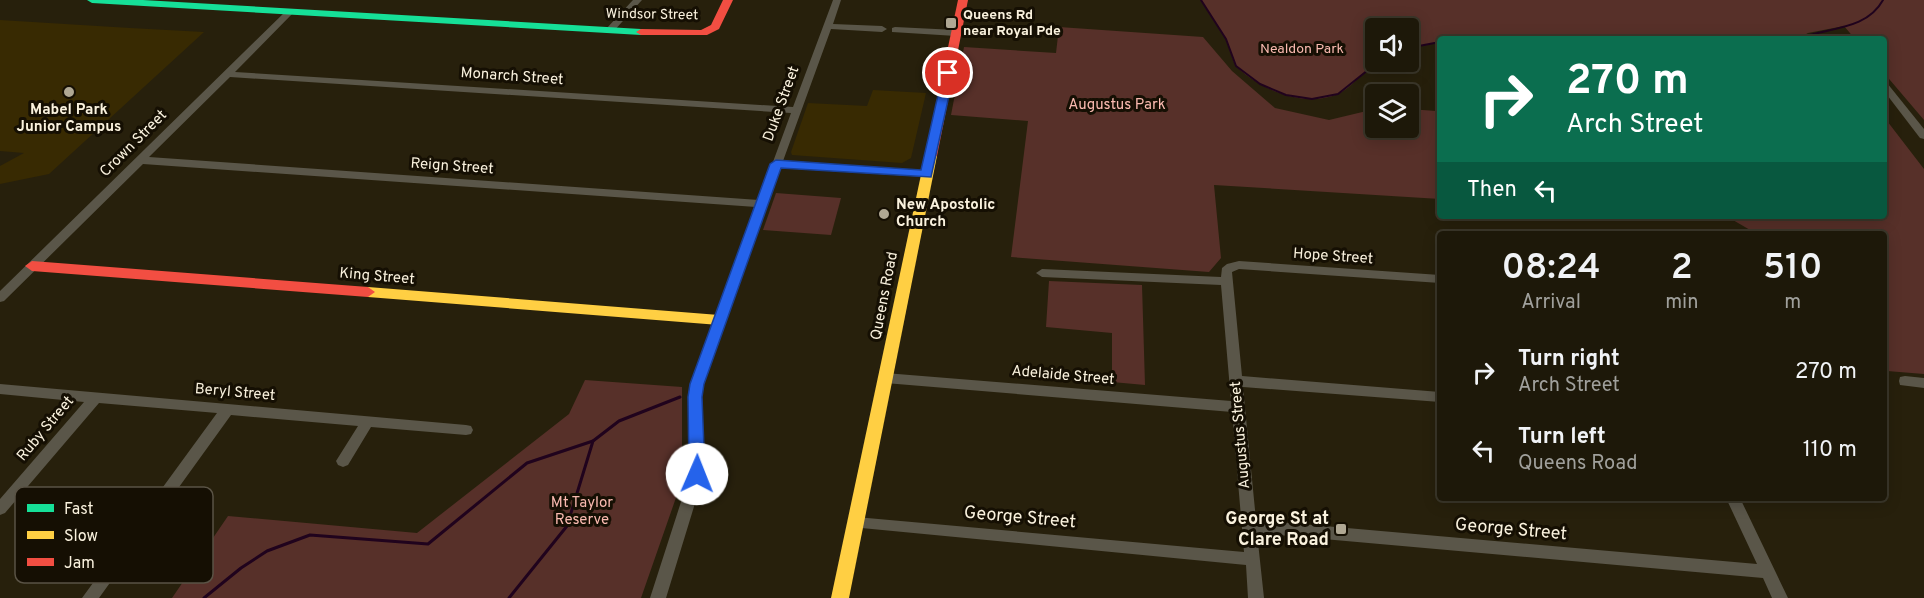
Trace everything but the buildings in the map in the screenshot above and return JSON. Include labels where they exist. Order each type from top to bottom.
[{"type":"street","name":"Windsor Street","points":[[92,0],[214,4],[290,12],[609,31],[695,33],[709,31],[714,27],[728,0]]},
{"type":"street","points":[[609,31],[638,0]]},
{"type":"street","name":"Duke Street","points":[[658,598],[693,491],[698,453],[695,397],[719,321],[837,0]]},
{"type":"street","name":"Queens Road","points":[[840,598],[963,0]]},
{"type":"street","name":"Crown Street","points":[[0,298],[290,12]]},
{"type":"street","points":[[828,26],[882,29]]},
{"type":"street","points":[[895,30],[956,33]]},
{"type":"street","name":"Monarch Street","points":[[227,74],[796,110]]},
{"type":"street","points":[[1887,89],[1924,136]]},
{"type":"street","name":"Reign Street","points":[[139,160],[762,204]]},
{"type":"street","points":[[776,164],[926,174]]},
{"type":"street","name":"Hope Street","points":[[1042,273],[1227,276],[1231,267],[1239,265],[1437,279]]},
{"type":"street","name":"King Street","points":[[32,266],[719,321]]},
{"type":"street","name":"Augustus Street","points":[[1227,276],[1256,598]]},
{"type":"street","name":"Adelaide Street","points":[[885,378],[1239,407]]},
{"type":"street","points":[[1236,381],[1437,397]]},
{"type":"street","points":[[1905,381],[1924,383]]},
{"type":"street","name":"Beryl Street","points":[[0,389],[466,430]]},
{"type":"street","name":"Ruby Street","points":[[19,487],[95,398]]},
{"type":"street","points":[[171,487],[228,409]]},
{"type":"street","points":[[343,460],[367,422]]},
{"type":"street","name":"Ruby Street","points":[[0,509],[15,491]]},
{"type":"street","points":[[1734,501],[1780,598]]},
{"type":"street","name":"George Street","points":[[856,522],[1253,559]]},
{"type":"street","name":"George Street","points":[[1250,526],[1768,572]]},
{"type":"street","points":[[90,598],[101,583]]},
{"type":"shaded area","name":"Mabel Park Junior Campus","points":[[0,20],[204,32],[49,174],[0,184],[0,166],[24,153],[0,151]]},
{"type":"shaded area","points":[[873,90],[926,93],[911,158],[902,163],[792,155],[791,152],[808,103],[867,106]]},
{"type":"green space","name":"Nealdon Park","points":[[1201,0],[1924,0],[1924,120],[1887,77],[1887,36],[1852,36],[1844,26],[1802,36],[1437,36],[1437,43],[1419,46],[1419,18],[1365,18],[1365,72],[1338,94],[1312,99],[1299,98],[1272,90],[1249,77],[1234,63],[1226,39]]},
{"type":"green space","name":"Augustus Park","points":[[1059,27],[1203,37],[1232,71],[1275,108],[1329,120],[1365,111],[1365,138],[1419,138],[1419,110],[1437,110],[1437,199],[1214,185],[1221,258],[1209,272],[1011,257],[1028,121],[951,115],[964,47],[1056,53]]},
{"type":"green space","points":[[1887,121],[1924,169],[1924,374],[1887,371],[1887,231],[1752,231],[1731,219],[1887,219]]},
{"type":"green space","points":[[776,193],[841,198],[831,235],[763,230]]},
{"type":"green space","points":[[1049,281],[1142,285],[1145,385],[1112,382],[1112,333],[1046,327]]},
{"type":"green space","name":"Mt Taylor Reserve","points":[[585,380],[682,387],[682,473],[679,489],[641,598],[172,598],[182,583],[213,583],[213,538],[228,516],[417,533],[569,414]]},
{"type":"waterway","points":[[1201,0],[1226,39],[1236,66],[1260,84],[1286,95],[1312,99],[1338,94],[1366,72]]},
{"type":"waterway","points":[[1806,36],[1856,23],[1876,10],[1883,0]]},
{"type":"waterway","points":[[1419,46],[1437,43]]},
{"type":"waterway","points":[[593,441],[619,421],[680,397]]},
{"type":"waterway","points":[[204,598],[241,568],[267,551],[310,535],[428,544],[527,463],[593,441]]},
{"type":"waterway","points":[[509,598],[567,526],[593,441]]},
{"type":"traffic: fast","points":[[92,0],[641,32]]},
{"type":"traffic: slow","points":[[840,598],[931,156]]},
{"type":"traffic: slow","points":[[368,292],[719,320]]},
{"type":"traffic: jam","points":[[641,32],[703,33],[715,27],[728,0]]},
{"type":"traffic: jam","points":[[931,156],[963,0]]},
{"type":"traffic: jam","points":[[32,266],[368,292]]},
{"type":"place","name":"Queens Rd near Royal Pde","points":[[951,23]]},
{"type":"place","name":"Mabel Park Junior Campus","points":[[69,92]]},
{"type":"place","name":"New Apostolic Church","points":[[884,214]]},
{"type":"place","name":"George St at Clare Road","points":[[1341,529]]},
{"type":"route","points":[[697,474],[695,397],[697,384],[776,164],[926,174],[948,73]]}]
